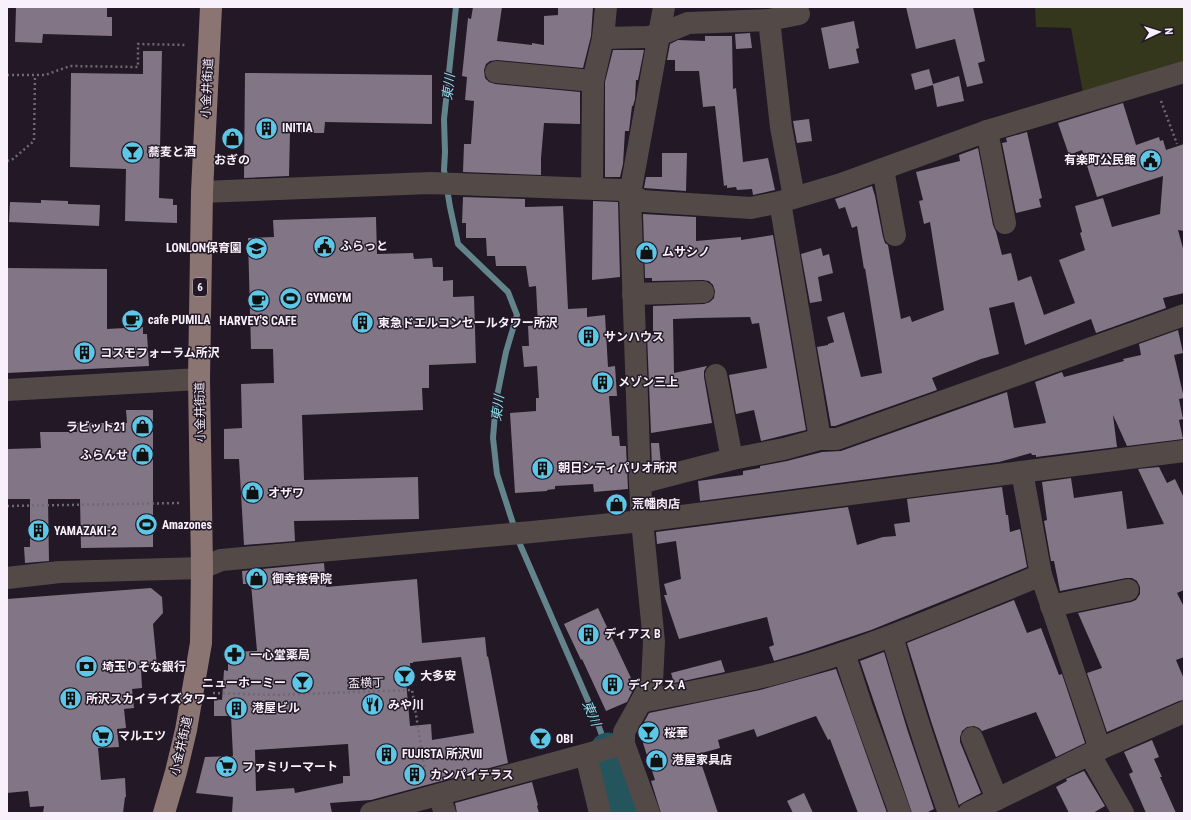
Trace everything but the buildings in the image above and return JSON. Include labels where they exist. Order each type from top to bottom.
[{"type":"main road","name":"小金井街道","points":[[164,813],[186,730],[201,643],[202,568],[199,379],[202,192],[211,7]]},
{"type":"street","points":[[592,188],[593,81],[603,38],[606,7]]},
{"type":"street","points":[[600,813],[590,774],[607,749],[624,732],[652,682],[654,642],[642,521],[630,194],[664,7]]},
{"type":"street","points":[[603,38],[659,35],[688,23],[769,20],[799,14]]},
{"type":"street","points":[[769,20],[781,127],[787,199],[820,439]]},
{"type":"street","points":[[496,72],[593,81]]},
{"type":"street","points":[[202,192],[430,183],[622,190],[642,201],[751,208],[841,184],[987,131],[1184,72]]},
{"type":"street","points":[[987,131],[1005,223]]},
{"type":"street","points":[[883,169],[895,235]]},
{"type":"street","points":[[633,294],[703,292]]},
{"type":"street","points":[[640,482],[732,459],[784,449],[820,439],[837,439],[1184,315]]},
{"type":"street","points":[[716,375],[732,459]]},
{"type":"street","points":[[7,390],[199,379]]},
{"type":"street","points":[[7,578],[60,572],[202,568],[221,560],[642,521],[1184,451]]},
{"type":"street","points":[[1022,472],[1041,574],[1095,752],[1123,813]]},
{"type":"street","points":[[640,702],[774,674],[844,653],[892,636],[1041,574]]},
{"type":"street","points":[[1051,606],[1128,590]]},
{"type":"street","points":[[892,636],[925,745],[949,813]]},
{"type":"street","points":[[844,653],[864,715],[900,813]]},
{"type":"street","points":[[969,813],[1095,752],[1184,712]]},
{"type":"street","points":[[972,738],[997,799]]},
{"type":"street","points":[[371,813],[442,804],[607,749]]},
{"type":"street","points":[[607,749],[649,813]]},
{"type":"path","points":[[7,75],[45,76],[70,66],[138,67],[138,44],[192,45]]},
{"type":"path","points":[[7,161],[13,159],[34,141],[35,75]]},
{"type":"path","points":[[1154,81],[1177,144]]},
{"type":"path","points":[[7,506],[183,503]]},
{"type":"path","name":"盃横丁","points":[[210,692],[277,695],[412,690],[428,787],[442,804]]},
{"type":"green space","points":[[1035,7],[1184,7],[1184,62],[1083,93],[1071,28],[1036,27]]},
{"type":"waterway","name":"東川","points":[[456,7],[444,119],[444,170],[450,207],[458,244],[508,292],[517,315],[506,352],[496,401],[493,438],[497,474],[519,542],[596,719],[606,746]]},
{"type":"waterway","name":"東川","points":[[608,751],[620,813]]},
{"type":"place","name":"INITIA","points":[[267,128]]},
{"type":"place","name":"おぎの","points":[[232,139]]},
{"type":"place","name":"蕎麦と酒","points":[[133,152]]},
{"type":"place","name":"有楽町公民館","points":[[1151,160]]},
{"type":"place","name":"ふらっと","points":[[324,246]]},
{"type":"place","name":"LONLON保育園","points":[[257,248]]},
{"type":"place","name":"ムサシノ","points":[[646,252]]},
{"type":"place","name":"GYMGYM","points":[[290,298]]},
{"type":"place","name":"HARVEY'S CAFE","points":[[258,300]]},
{"type":"place","name":"cafe PUMILA","points":[[132,320]]},
{"type":"place","name":"東急ドエルコンセールタワー所沢","points":[[363,323]]},
{"type":"place","name":"サンハウス","points":[[588,337]]},
{"type":"place","name":"コスモフォーラム所沢","points":[[84,353]]},
{"type":"place","name":"メゾン三上","points":[[602,382]]},
{"type":"place","name":"ラビット21","points":[[142,427]]},
{"type":"place","name":"ふらんせ","points":[[143,455]]},
{"type":"place","name":"朝日シティパリオ所沢","points":[[543,468]]},
{"type":"place","name":"オザワ","points":[[252,493]]},
{"type":"place","name":"荒幡肉店","points":[[617,504]]},
{"type":"place","name":"Amazones","points":[[147,525]]},
{"type":"place","name":"YAMAZAKI-2","points":[[39,531]]},
{"type":"place","name":"御幸接骨院","points":[[257,579]]},
{"type":"place","name":"ディアス B","points":[[589,634]]},
{"type":"place","name":"一心堂薬局","points":[[234,655]]},
{"type":"place","name":"埼玉りそな銀行","points":[[87,667]]},
{"type":"place","name":"大多安","points":[[404,676]]},
{"type":"place","name":"ニューホーミー","points":[[302,683]]},
{"type":"place","name":"ディアス A","points":[[612,685]]},
{"type":"place","name":"所沢スカイライズタワー","points":[[70,699]]},
{"type":"place","name":"みや川","points":[[372,705]]},
{"type":"place","name":"港屋ビル","points":[[237,708]]},
{"type":"place","name":"桜華","points":[[648,733]]},
{"type":"place","name":"マルエツ","points":[[103,736]]},
{"type":"place","name":"OBI","points":[[540,739]]},
{"type":"place","name":"FUJISTA 所沢Ⅶ","points":[[387,754]]},
{"type":"place","name":"港屋家具店","points":[[657,760]]},
{"type":"place","name":"ファミリーマート","points":[[226,767]]},
{"type":"place","name":"カンパイテラス","points":[[414,775]]}]
